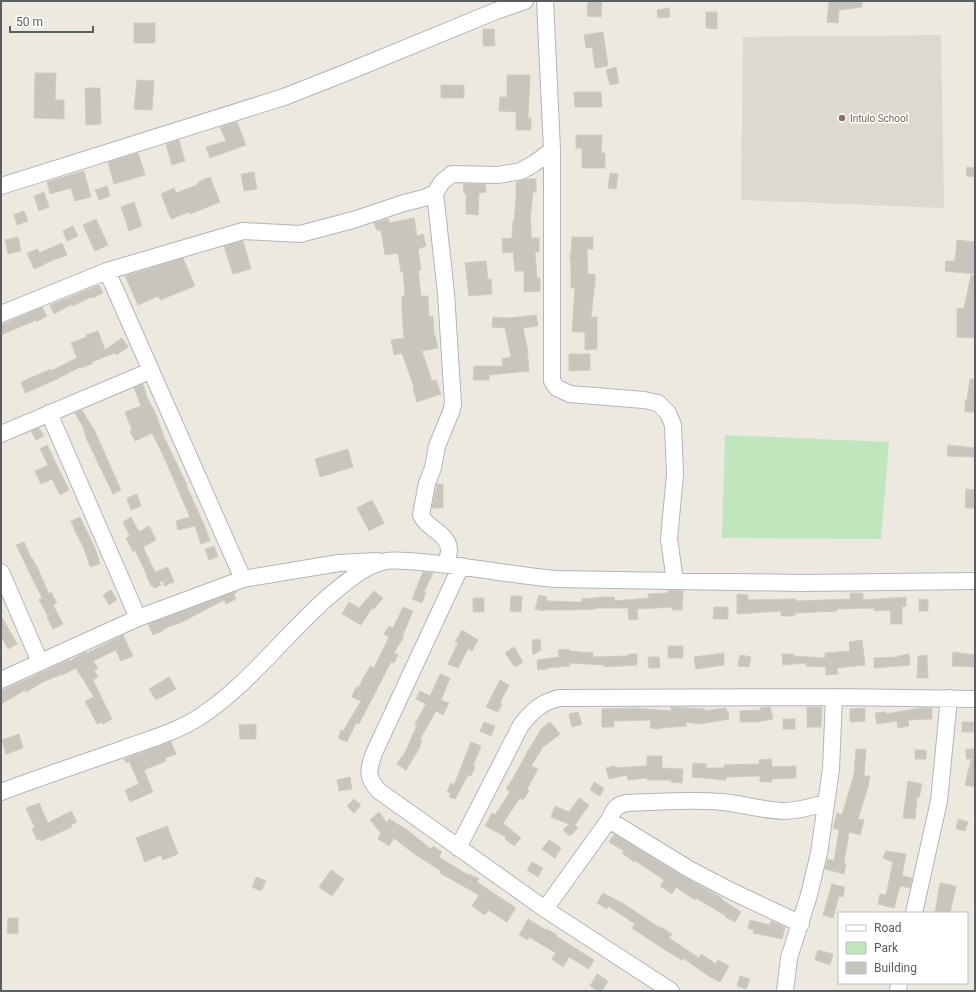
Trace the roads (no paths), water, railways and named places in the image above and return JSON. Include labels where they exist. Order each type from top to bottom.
[{"type":"street","points":[[1,186],[284,97],[345,73],[495,6],[525,1]]},
{"type":"street","points":[[545,1],[552,150],[552,381],[557,388],[570,394],[644,400],[658,403],[668,413],[673,425],[675,474],[669,539],[675,581]]},
{"type":"street","points":[[1,314],[107,271],[243,231],[300,234],[353,220],[424,198],[435,193],[442,182],[452,174],[498,175],[521,171],[536,163],[552,150]]},
{"type":"street","points":[[435,193],[446,292],[453,404],[437,446],[433,468],[427,483],[421,515],[423,520],[444,538],[449,548],[454,565],[374,753],[370,764],[369,773],[372,783],[379,791],[545,908],[671,991]]},
{"type":"street","points":[[107,271],[243,579]]},
{"type":"street","points":[[3,429],[49,413],[150,371]]},
{"type":"street","points":[[49,413],[138,618]]},
{"type":"street","points":[[1,680],[138,618],[243,579],[339,563],[387,561],[454,565],[522,576],[555,579],[801,583],[975,581]]},
{"type":"street","points":[[1,792],[170,732],[200,716],[227,696],[342,584],[370,567],[387,561]]},
{"type":"street","points":[[1,572],[40,662]]},
{"type":"street","points":[[458,848],[521,725],[534,710],[550,700],[567,698],[834,697],[975,699]]},
{"type":"street","points":[[786,991],[789,958],[801,924],[819,853],[831,769],[834,697]]},
{"type":"street","points":[[914,912],[939,801],[948,698]]},
{"type":"street","points":[[545,908],[619,804],[703,801],[722,802],[784,811],[825,803]]},
{"type":"street","points":[[609,820],[731,891],[801,924]]},
{"type":"place","name":"Intulo School","points":[[842,118]]}]
